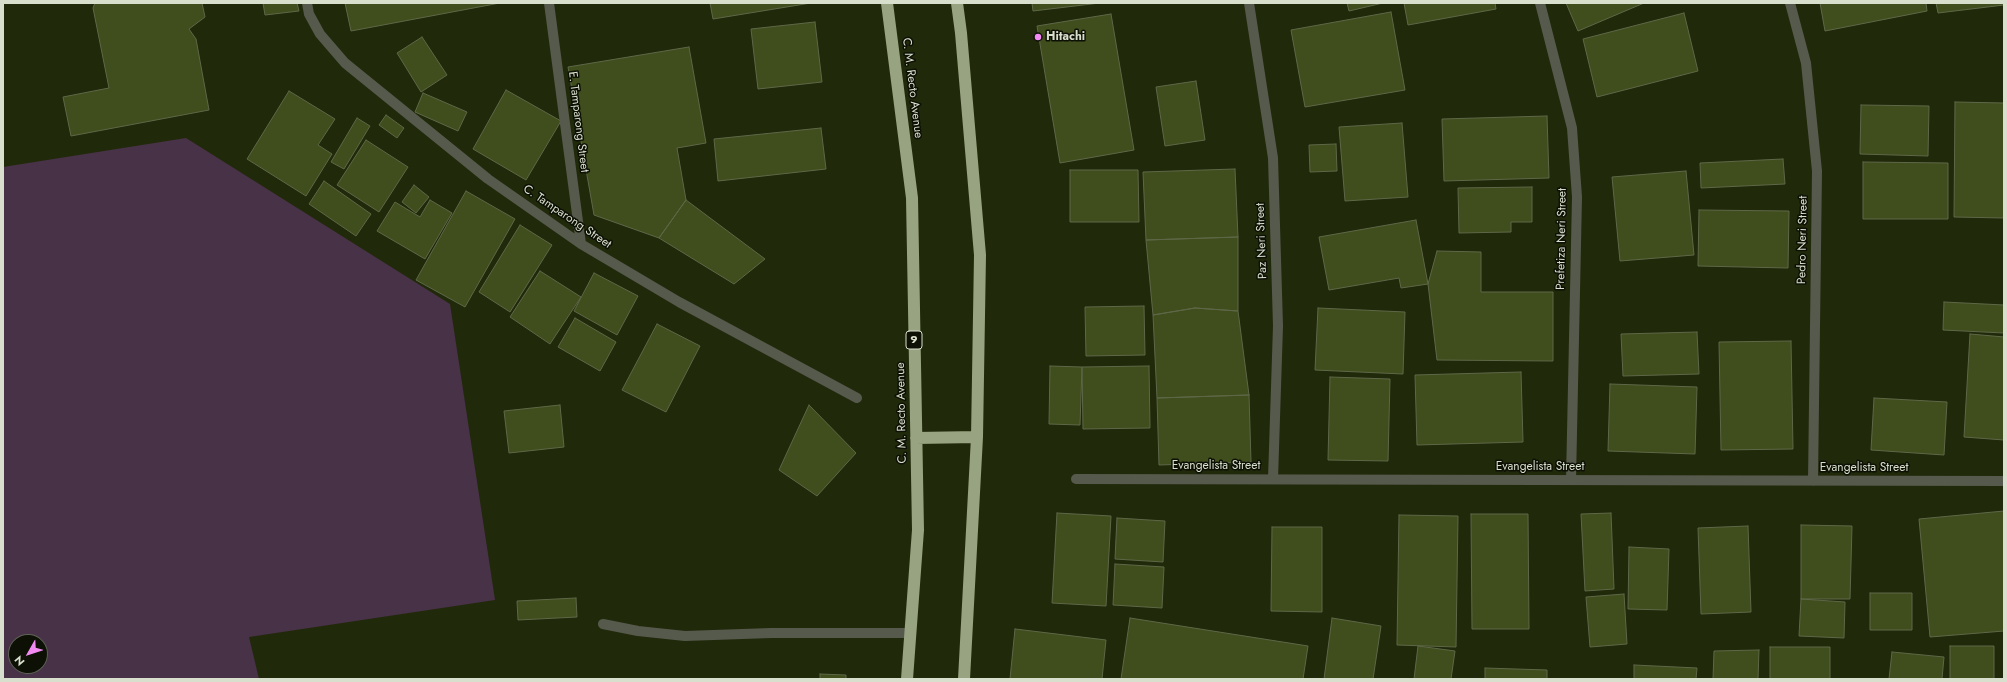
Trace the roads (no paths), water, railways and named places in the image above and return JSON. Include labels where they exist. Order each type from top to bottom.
[{"type":"highway","name":"C. M. Recto Avenue","points":[[887,3],[912,198],[918,530],[907,679]]},
{"type":"highway","points":[[956,3],[961,33],[980,255],[977,437],[964,679]]},
{"type":"highway","points":[[916,438],[977,437]]},
{"type":"street","name":"C. Tamparong Street","points":[[307,3],[309,14],[320,34],[345,63],[488,179],[581,244],[679,302],[857,398]]},
{"type":"street","name":"E. Tamparong Street","points":[[549,3],[581,244]]},
{"type":"street","name":"Paz Neri Street","points":[[1249,3],[1273,158],[1278,326],[1273,479]]},
{"type":"street","name":"Prefetiza Neri Street","points":[[1540,3],[1572,128],[1577,197],[1571,480]]},
{"type":"street","name":"Pedro Neri Street","points":[[1790,3],[1806,63],[1817,170],[1813,481]]},
{"type":"street","name":"Evangelista Street","points":[[1076,479],[2004,481]]},
{"type":"street","points":[[603,624],[638,631],[685,636],[771,633],[910,633]]},
{"type":"place","name":"Hitachi","points":[[1038,37]]}]
